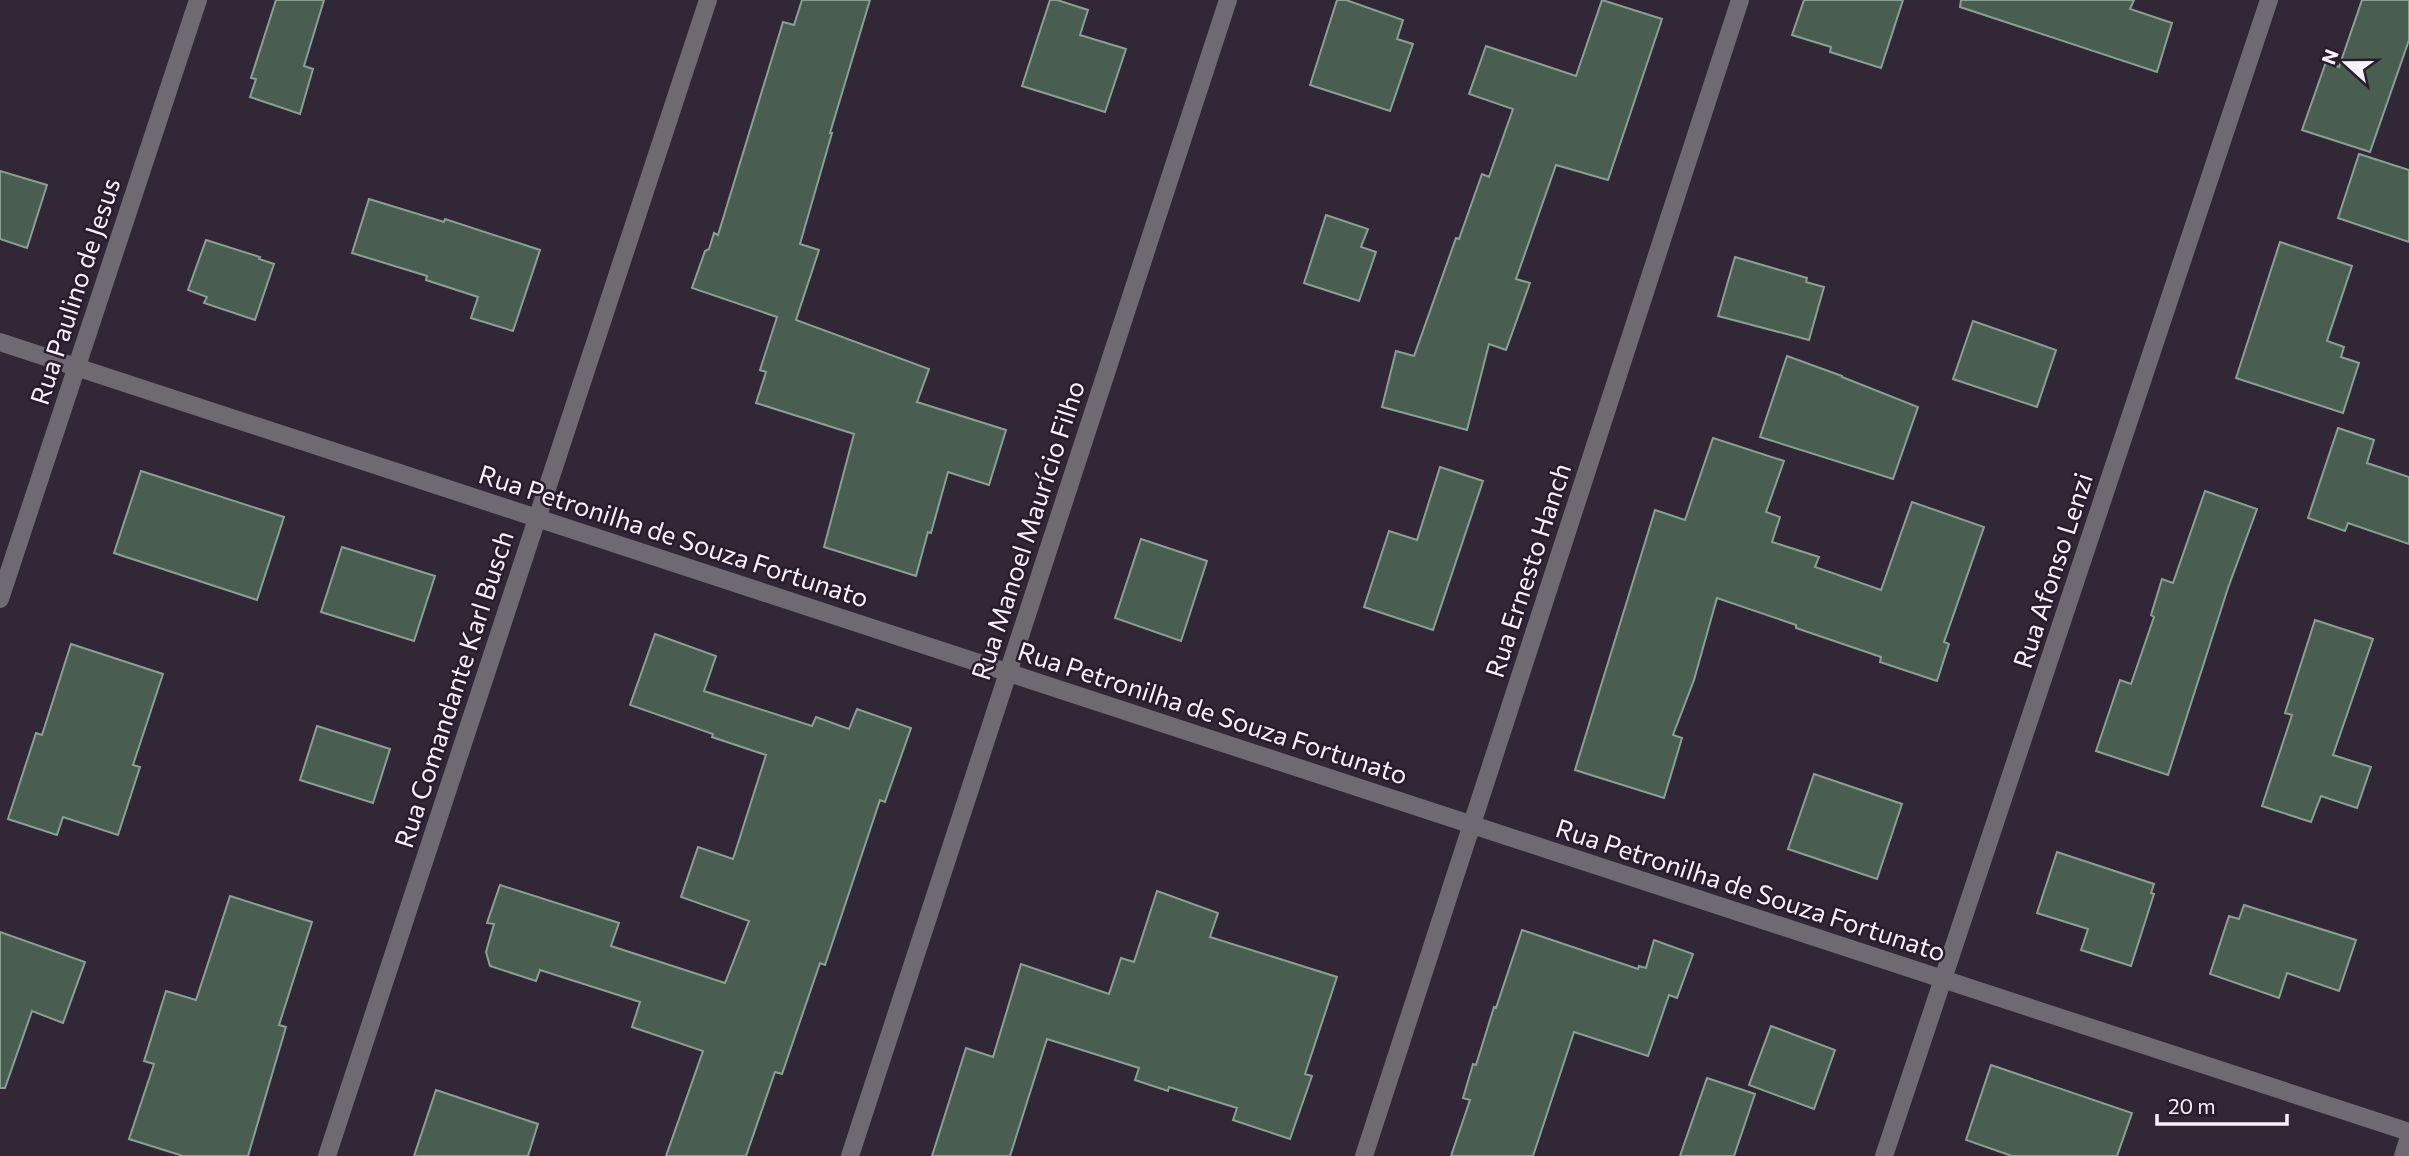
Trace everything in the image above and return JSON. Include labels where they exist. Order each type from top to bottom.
[{"type":"street","name":"Rua Paulino de Jesus","points":[[0,599],[198,0]]},
{"type":"street","name":"Rua Comandante Karl Busch","points":[[327,1156],[708,0]]},
{"type":"street","name":"Rua Manoel Maurício Filho","points":[[850,1156],[1228,0]]},
{"type":"street","name":"Rua Ernesto Hanch","points":[[1364,1156],[1740,0]]},
{"type":"street","name":"Rua Afonso Lenzi","points":[[1884,1156],[2269,0]]},
{"type":"street","name":"Rua Petronilha de Souza Fortunato","points":[[0,342],[2409,1134]]},
{"type":"street","points":[[2403,1156],[2409,1134]]},
{"type":"building","points":[[276,0],[324,0],[304,66],[313,69],[300,114],[250,97],[256,79],[251,78]]},
{"type":"building","points":[[802,0],[870,0],[800,244],[819,250],[796,320],[929,369],[917,402],[1006,430],[989,485],[948,472],[916,576],[824,547],[854,434],[756,403],[766,372],[760,370],[777,317],[692,288],[705,251],[709,249],[714,233],[718,235],[783,22],[794,25]]},
{"type":"building","points":[[1050,0],[1088,10],[1080,35],[1126,49],[1105,112],[1022,86]]},
{"type":"building","points":[[1337,0],[1346,0],[1403,20],[1397,39],[1413,44],[1390,111],[1310,85]]},
{"type":"building","points":[[1602,0],[1662,19],[1608,180],[1556,165],[1516,279],[1530,283],[1506,350],[1489,344],[1467,430],[1382,407],[1396,351],[1414,356],[1456,238],[1459,239],[1482,174],[1489,177],[1513,109],[1469,94],[1486,46],[1576,76]]},
{"type":"building","points":[[1804,0],[1903,0],[1881,68],[1830,52],[1831,47],[1792,35]]},
{"type":"building","points":[[1961,0],[2134,0],[2130,9],[2172,23],[2157,72],[1960,7]]},
{"type":"building","points":[[2362,0],[2409,0],[2409,40],[2370,152],[2302,130],[2326,62],[2339,67]]},
{"type":"building","points":[[2359,154],[2409,170],[2409,242],[2338,218]]},
{"type":"building","points":[[0,171],[47,185],[27,248],[0,239]]},
{"type":"building","points":[[369,199],[444,222],[445,219],[540,250],[513,331],[471,318],[478,297],[426,280],[427,276],[352,253]]},
{"type":"building","points":[[1326,215],[1368,229],[1361,247],[1376,252],[1359,301],[1304,283]]},
{"type":"building","points":[[206,240],[274,264],[255,320],[204,303],[207,297],[188,290]]},
{"type":"building","points":[[2280,242],[2352,266],[2327,341],[2344,347],[2341,357],[2359,363],[2343,413],[2236,378]]},
{"type":"building","points":[[1735,257],[1807,278],[1806,282],[1824,287],[1809,340],[1718,316]]},
{"type":"building","points":[[1973,321],[2056,350],[2037,407],[1953,379]]},
{"type":"building","points":[[1787,356],[1918,407],[1893,479],[1760,437]]},
{"type":"building","points":[[2338,428],[2374,440],[2367,463],[2409,477],[2409,544],[2348,523],[2345,531],[2308,518]]},
{"type":"building","points":[[1713,438],[1784,461],[1766,512],[1780,517],[1772,542],[1819,557],[1815,567],[1881,590],[1912,502],[1984,527],[1944,642],[1949,644],[1937,681],[1880,662],[1881,657],[1717,598],[1694,680],[1673,735],[1682,738],[1664,798],[1575,770],[1655,510],[1685,520]]},
{"type":"building","points":[[1440,467],[1483,481],[1433,630],[1364,607],[1389,531],[1417,540]]},
{"type":"building","points":[[141,471],[284,517],[257,600],[114,553]]},
{"type":"building","points":[[2205,491],[2257,509],[2228,588],[2168,775],[2096,751],[2120,680],[2131,684],[2154,617],[2151,615],[2162,579],[2173,583]]},
{"type":"building","points":[[1141,539],[1207,561],[1181,641],[1115,618]]},
{"type":"building","points":[[342,547],[435,576],[414,641],[321,612]]},
{"type":"building","points":[[2315,620],[2373,639],[2333,755],[2371,767],[2357,808],[2321,796],[2311,822],[2262,806],[2292,715],[2285,713]]},
{"type":"building","points":[[655,634],[716,656],[704,691],[812,726],[816,717],[849,729],[857,709],[911,728],[885,802],[880,800],[825,965],[820,963],[782,1074],[775,1072],[746,1156],[666,1156],[703,1051],[632,1027],[640,1002],[540,970],[536,981],[490,966],[486,952],[494,924],[487,923],[500,885],[619,923],[611,946],[725,983],[749,921],[681,897],[698,847],[733,859],[766,755],[630,705]]},
{"type":"building","points":[[71,644],[163,674],[133,765],[140,767],[118,835],[63,817],[57,835],[8,819],[36,733],[42,735]]},
{"type":"building","points":[[317,726],[390,749],[373,803],[300,780]]},
{"type":"building","points":[[1814,774],[1902,804],[1877,879],[1788,849]]},
{"type":"building","points":[[2057,852],[2154,884],[2151,893],[2154,894],[2131,966],[2081,950],[2088,929],[2037,913]]},
{"type":"building","points":[[1157,891],[1218,913],[1210,937],[1337,977],[1305,1074],[1312,1076],[1290,1139],[1233,1120],[1237,1108],[1169,1087],[1168,1091],[1135,1080],[1139,1068],[1047,1039],[1010,1156],[932,1156],[966,1048],[993,1057],[1021,964],[1109,994],[1121,958],[1134,962]]},
{"type":"building","points":[[230,896],[312,922],[279,1025],[286,1027],[248,1156],[183,1156],[129,1139],[154,1064],[144,1061],[166,991],[196,1000]]},
{"type":"building","points":[[2244,905],[2356,940],[2339,991],[2287,973],[2279,998],[2210,974],[2229,916],[2239,919]]},
{"type":"building","points":[[1522,930],[1638,969],[1639,966],[1646,968],[1654,940],[1693,954],[1677,998],[1669,995],[1648,1056],[1574,1032],[1533,1156],[1451,1156],[1470,1100],[1463,1098],[1473,1064],[1476,1065]]},
{"type":"building","points":[[0,932],[85,962],[63,1023],[32,1011],[5,1088],[0,1088]]},
{"type":"building","points":[[1771,1026],[1835,1050],[1814,1109],[1749,1085]]},
{"type":"building","points":[[1991,1065],[2132,1113],[2117,1156],[2012,1156],[1966,1140]]},
{"type":"building","points":[[1707,1078],[1755,1094],[1734,1156],[1680,1156]]},
{"type":"building","points":[[436,1090],[538,1124],[528,1156],[414,1156]]}]
